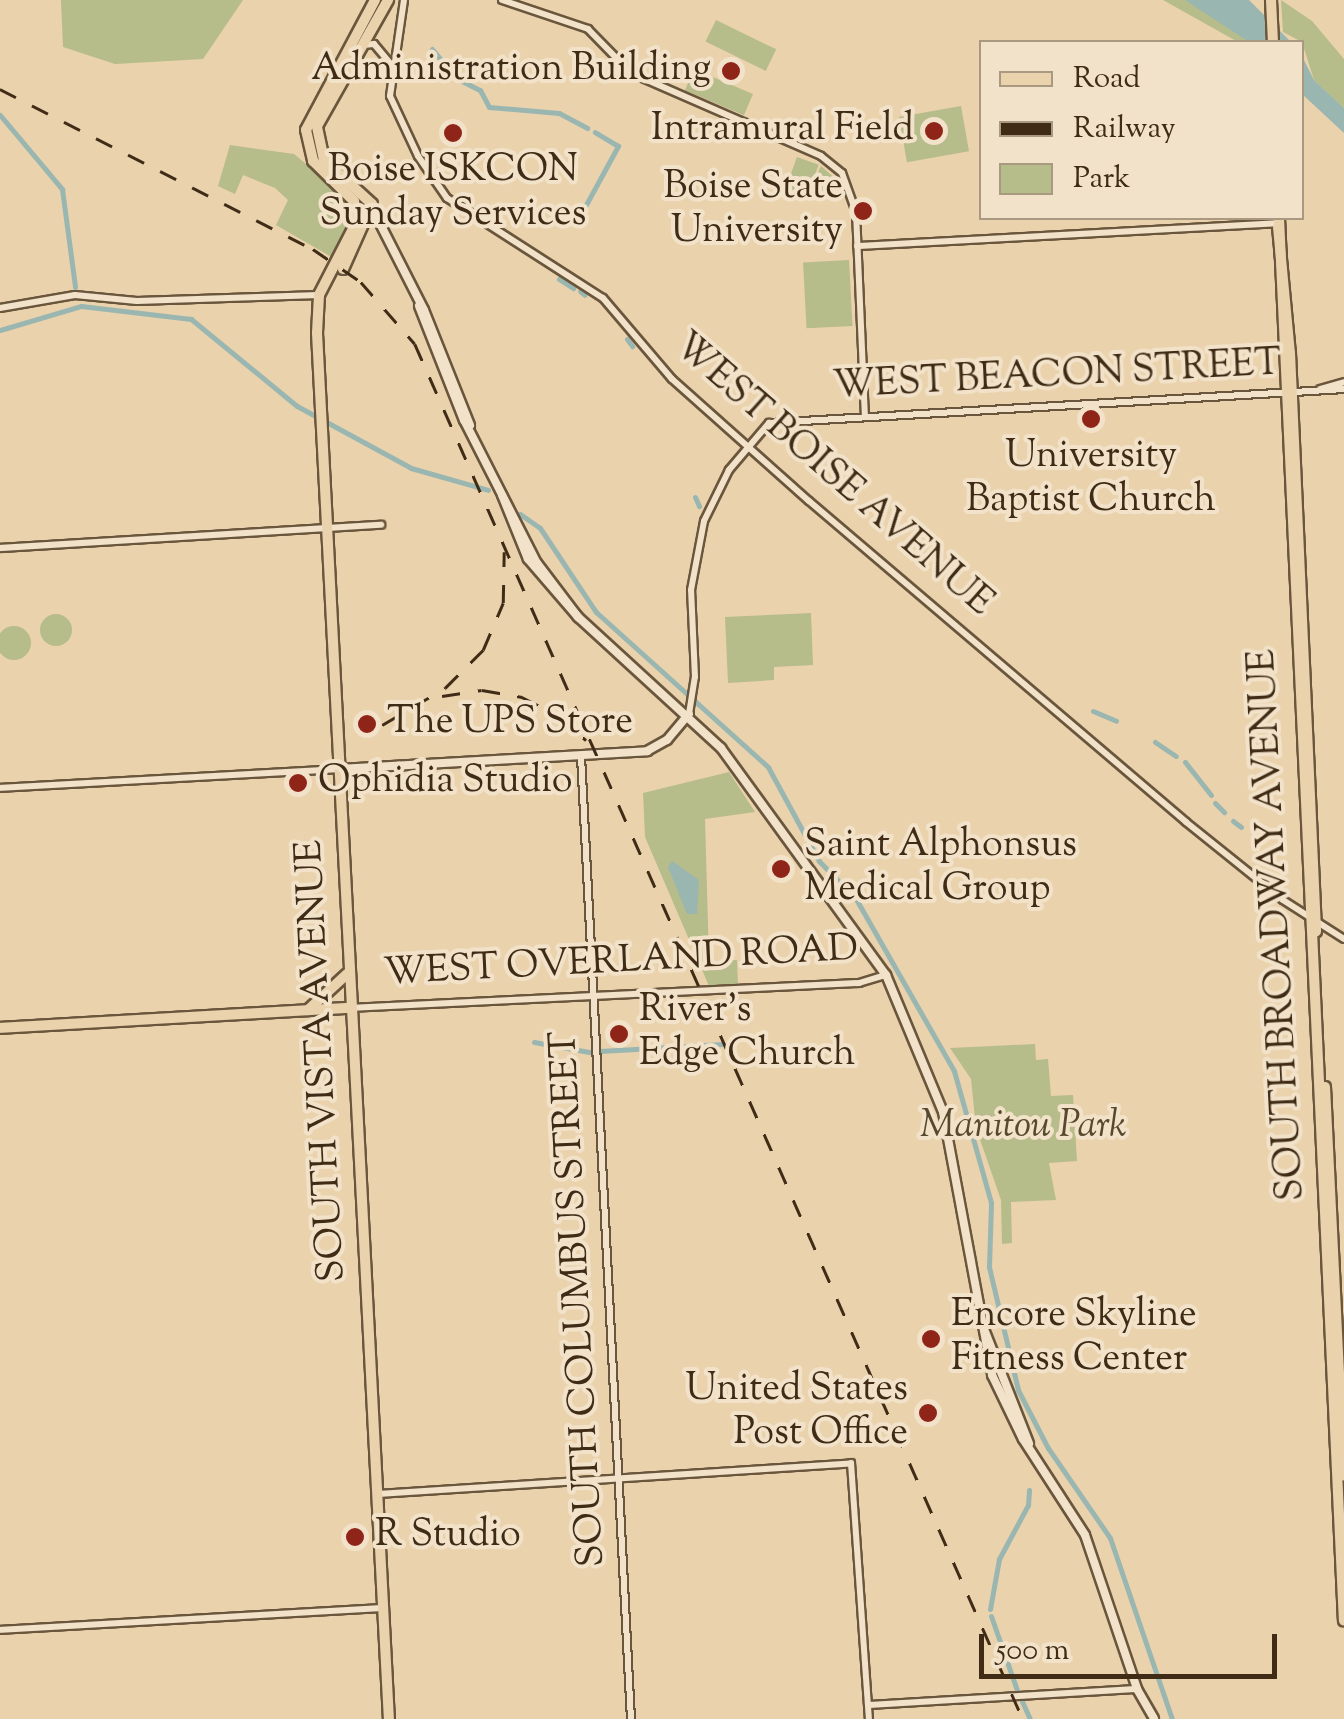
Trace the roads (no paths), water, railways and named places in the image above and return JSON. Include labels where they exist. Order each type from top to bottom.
[{"type":"main road","points":[[381,0],[372,24],[319,115],[317,138],[324,160],[372,204],[470,426],[536,562],[578,616],[689,714],[734,765],[886,975],[943,1112],[984,1330],[1029,1443],[1085,1535],[1137,1689],[1154,1719]]},
{"type":"main road","points":[[372,204],[343,188],[313,161],[306,130],[381,0]]},
{"type":"main road","points":[[1271,0],[1273,40]]},
{"type":"main road","name":"SOUTH VISTA AVENUE","points":[[343,188],[357,221],[319,295],[320,418],[389,1719]]},
{"type":"main road","points":[[319,295],[348,262],[372,204]]},
{"type":"main road","name":"SOUTH BROADWAY AVENUE","points":[[1278,222],[1344,1476]]},
{"type":"main road","points":[[365,226],[384,228]]},
{"type":"main road","points":[[337,769],[646,750],[667,740],[689,714]]},
{"type":"main road","points":[[308,1010],[347,973]]},
{"type":"main road","name":"WEST OVERLAND ROAD","points":[[0,1028],[349,1008]]},
{"type":"main road","name":"SOUTH BROADWAY AVENUE","points":[[1337,1318],[1344,1620]]},
{"type":"street","name":"WEST BOISE AVENUE","points":[[404,0],[392,62],[394,108],[447,198],[603,298],[672,379],[746,445],[1186,822],[1312,920],[1344,940]]},
{"type":"street","points":[[502,0],[588,29],[631,74],[828,161],[851,190],[866,415]]},
{"type":"street","points":[[372,24],[392,62]]},
{"type":"street","points":[[358,48],[374,44],[392,62]]},
{"type":"street","points":[[857,246],[1278,222]]},
{"type":"street","points":[[0,308],[75,295],[137,301],[319,295]]},
{"type":"street","name":"WEST BEACON STREET","points":[[746,445],[775,421],[1344,386]]},
{"type":"street","points":[[689,714],[694,695],[691,606],[697,548],[710,506],[746,445]]},
{"type":"street","points":[[0,548],[380,525]]},
{"type":"street","name":"SOUTH COLUMBUS STREET","points":[[580,756],[632,1719]]},
{"type":"street","points":[[0,788],[337,769]]},
{"type":"street","name":"WEST OVERLAND ROAD","points":[[349,1008],[859,983],[886,975]]},
{"type":"street","points":[[376,1494],[853,1464],[869,1719]]},
{"type":"street","points":[[0,1630],[383,1608]]},
{"type":"street","points":[[868,1704],[1137,1689]]},
{"type":"water","points":[[1185,0],[1249,0],[1289,40],[1246,40]]},
{"type":"water","points":[[1304,60],[1314,80],[1344,108],[1344,133],[1304,96]]},
{"type":"water","points":[[672,861],[699,880],[697,914],[687,914],[668,867]]},
{"type":"waterway","points":[[432,49],[456,78],[480,90],[489,107],[559,113],[587,128]]},
{"type":"waterway","points":[[0,115],[62,189],[75,287]]},
{"type":"waterway","points":[[576,223],[618,146],[595,132]]},
{"type":"waterway","points":[[559,279],[573,288]]},
{"type":"waterway","points":[[580,291],[585,295]]},
{"type":"waterway","points":[[0,330],[81,306],[191,319],[297,406],[411,468],[488,490]]},
{"type":"waterway","points":[[627,339],[632,346]]},
{"type":"waterway","points":[[695,497],[699,506]]},
{"type":"waterway","points":[[520,514],[540,528],[596,612],[768,767],[819,861],[856,899],[954,1071],[991,1203],[989,1267],[1018,1390],[1048,1448],[1110,1538],[1172,1719]]},
{"type":"waterway","points":[[1093,711],[1116,721]]},
{"type":"waterway","points":[[1155,742],[1176,756]]},
{"type":"waterway","points":[[1185,762],[1211,795]]},
{"type":"waterway","points":[[1215,803],[1224,812]]},
{"type":"waterway","points":[[1233,821],[1241,827]]},
{"type":"waterway","points":[[534,1042],[589,1052]]},
{"type":"waterway","points":[[600,1051],[723,1044]]},
{"type":"waterway","points":[[990,1609],[999,1559],[1028,1505],[1029,1490]]},
{"type":"waterway","points":[[991,1616],[1018,1693]]},
{"type":"waterway","points":[[1021,1699],[1030,1719]]},
{"type":"railway","points":[[0,89],[313,249],[361,282],[415,344],[1023,1719]]},
{"type":"railway","points":[[382,725],[445,688],[483,650],[503,603],[504,552]]},
{"type":"railway","points":[[442,696],[482,690],[522,697],[556,714],[586,740]]},
{"type":"place","name":"Administration Building","points":[[731,71]]},
{"type":"place","name":"Intramural Field","points":[[934,131]]},
{"type":"place","name":"Boise ISKCON Sunday Services","points":[[453,133]]},
{"type":"place","name":"Boise State University","points":[[863,211]]},
{"type":"place","name":"University Baptist Church","points":[[1091,419]]},
{"type":"place","name":"The UPS Store","points":[[367,724]]},
{"type":"place","name":"Ophidia Studio","points":[[298,783]]},
{"type":"place","name":"Saint Alphonsus Medical Group","points":[[781,869]]},
{"type":"place","name":"River's Edge Church","points":[[619,1034]]},
{"type":"place","name":"Encore Skyline Fitness Center","points":[[931,1339]]},
{"type":"place","name":"United States Post Office","points":[[928,1413]]},
{"type":"place","name":"R Studio","points":[[355,1537]]},
{"type":"park label","name":"Manitou Park","points":[[1023,1128]]}]
